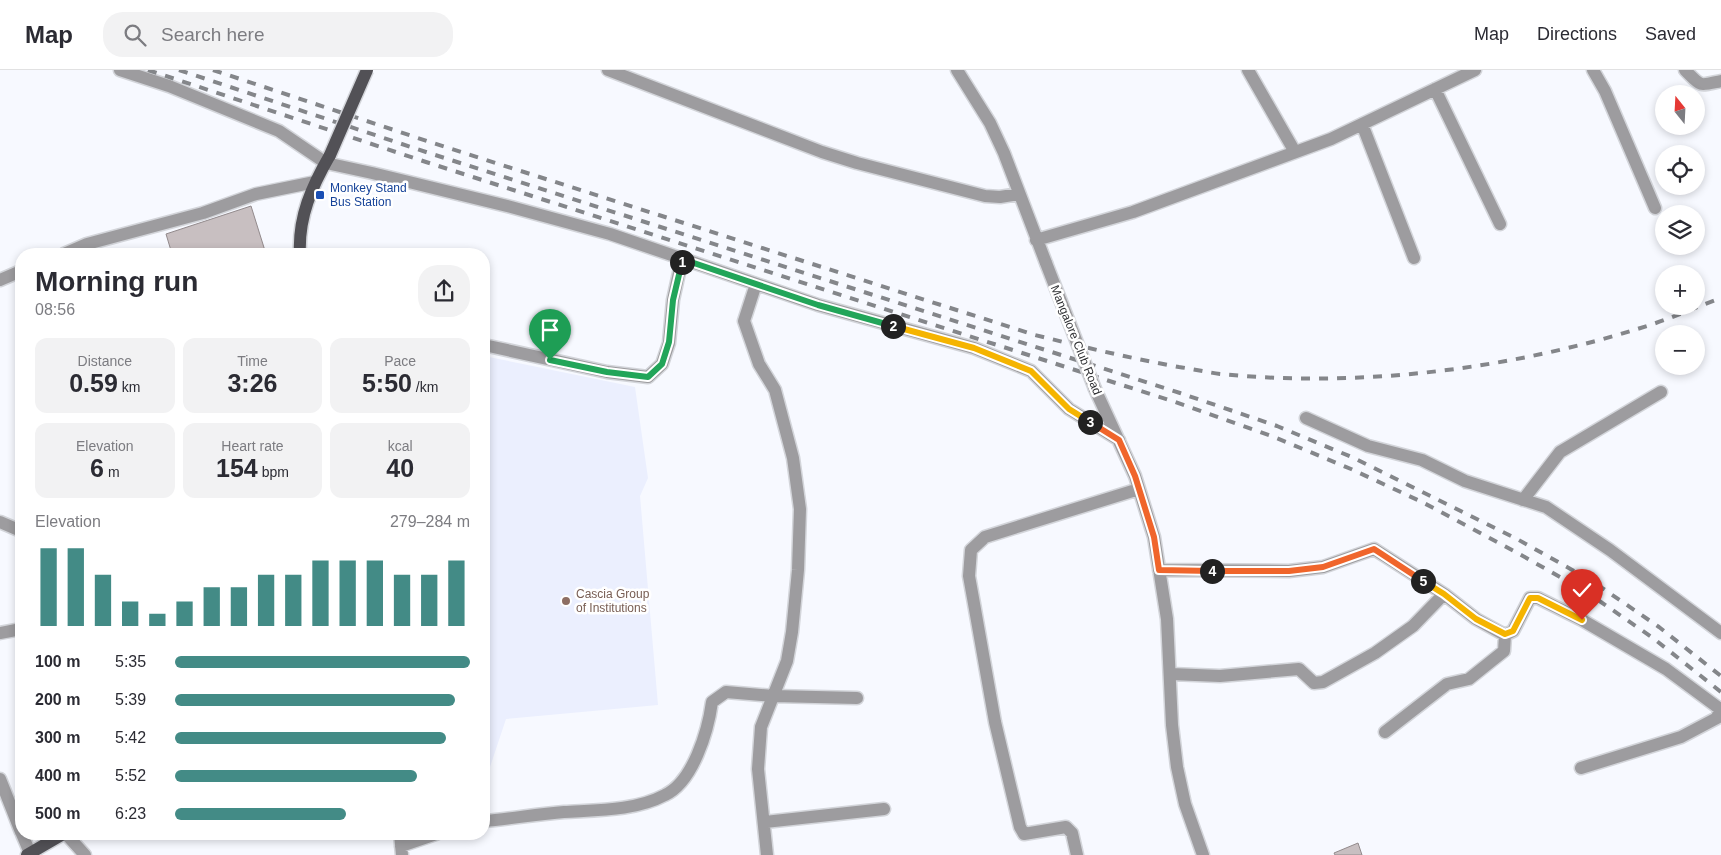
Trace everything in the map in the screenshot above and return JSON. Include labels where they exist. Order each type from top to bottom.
[{"type":"main road","points":[[300,248],[303,213],[314,182],[328,159],[367,70]]},
{"type":"main road","points":[[28,854],[54,840]]},
{"type":"street","points":[[120,70],[169,86],[279,131],[328,159],[372,173],[511,207],[610,234],[818,305],[974,348],[1031,371],[1069,409],[1119,440]]},
{"type":"street","points":[[608,70],[790,140],[857,163],[986,196],[1000,198],[1019,194]]},
{"type":"street","name":"Mangalore Club Road","points":[[957,70],[990,123],[1004,153],[1095,389],[1135,476],[1154,537],[1167,619],[1172,725],[1177,767],[1185,804],[1203,855]]},
{"type":"street","points":[[1248,70],[1295,152]]},
{"type":"street","points":[[1036,240],[1133,212],[1332,139],[1475,70]]},
{"type":"street","points":[[1593,70],[1605,91],[1655,208]]},
{"type":"street","points":[[1685,70],[1699,85],[1706,86],[1721,82]]},
{"type":"street","points":[[1435,89],[1500,224]]},
{"type":"street","points":[[1362,124],[1414,258]]},
{"type":"street","points":[[78,248],[203,213],[256,194],[314,182]]},
{"type":"street","points":[[490,347],[607,372],[648,377],[662,364],[669,342],[673,300],[682,259]]},
{"type":"street","points":[[0,280],[15,274]]},
{"type":"street","points":[[756,284],[744,321],[759,364],[775,390],[793,458],[800,509],[798,570],[787,661],[761,727],[760,735],[758,769],[767,855]]},
{"type":"street","points":[[1522,500],[1560,452],[1661,392]]},
{"type":"street","points":[[1306,418],[1368,446],[1422,460],[1465,481],[1546,508],[1610,550],[1721,633]]},
{"type":"street","points":[[1077,855],[1072,833],[1066,827],[1024,834],[1020,827],[996,722],[969,576],[971,550],[985,538],[1139,489]]},
{"type":"street","points":[[0,522],[15,528]]},
{"type":"street","points":[[1159,570],[1289,571],[1323,567],[1374,549],[1444,594],[1476,619],[1505,634],[1513,631],[1530,598],[1538,598],[1582,620],[1666,669],[1720,709],[1717,718],[1681,737],[1581,768]]},
{"type":"street","points":[[1171,674],[1220,676],[1299,668],[1314,683],[1323,682],[1375,653],[1414,626],[1444,594]]},
{"type":"street","points":[[0,633],[15,630]]},
{"type":"street","points":[[1385,732],[1447,684],[1469,679],[1504,651],[1505,634]]},
{"type":"street","points":[[490,820],[629,806],[666,795],[682,782],[697,755],[709,723],[712,702],[726,692],[774,696],[857,698]]},
{"type":"street","points":[[0,779],[15,816]]},
{"type":"street","points":[[765,822],[884,808]]},
{"type":"street","points":[[24,840],[28,854]]},
{"type":"street","points":[[71,840],[85,855]]},
{"type":"street","points":[[401,845],[417,840]]},
{"type":"shaded area","name":"Cascia Group of Institutions","points":[[490,357],[635,387],[648,478],[640,496],[658,705],[506,719],[490,767]]},
{"type":"building","points":[[251,206],[264,248],[170,248],[166,234]]},
{"type":"building","points":[[1358,843],[1362,855],[1335,855],[1334,853]]},
{"type":"railway","points":[[148,70],[426,162],[1175,402],[1274,437],[1351,469],[1422,502],[1585,591],[1653,638],[1721,692]]},
{"type":"railway","points":[[179,70],[429,153],[1180,393],[1277,426],[1354,458],[1517,539],[1592,581],[1659,627],[1721,676]]},
{"type":"railway","points":[[213,70],[433,143],[1035,335],[1143,360],[1220,374],[1273,378],[1327,378],[1381,376],[1490,364],[1596,341],[1656,323],[1721,298]]},
{"type":"place","name":"Monkey Stand Bus Station","points":[[320,195]]},
{"type":"place","name":"Cascia Group of Institutions","points":[[566,601]]},
{"type":"route","points":[[550,360],[634,377],[648,377],[662,364],[669,342],[673,300],[682,259],[818,305],[974,348],[1031,371],[1069,409],[1119,440],[1135,476],[1154,537],[1159,570],[1289,571],[1323,567],[1374,549],[1444,594],[1476,619],[1505,634],[1513,631],[1530,598],[1538,598],[1582,620]]}]
